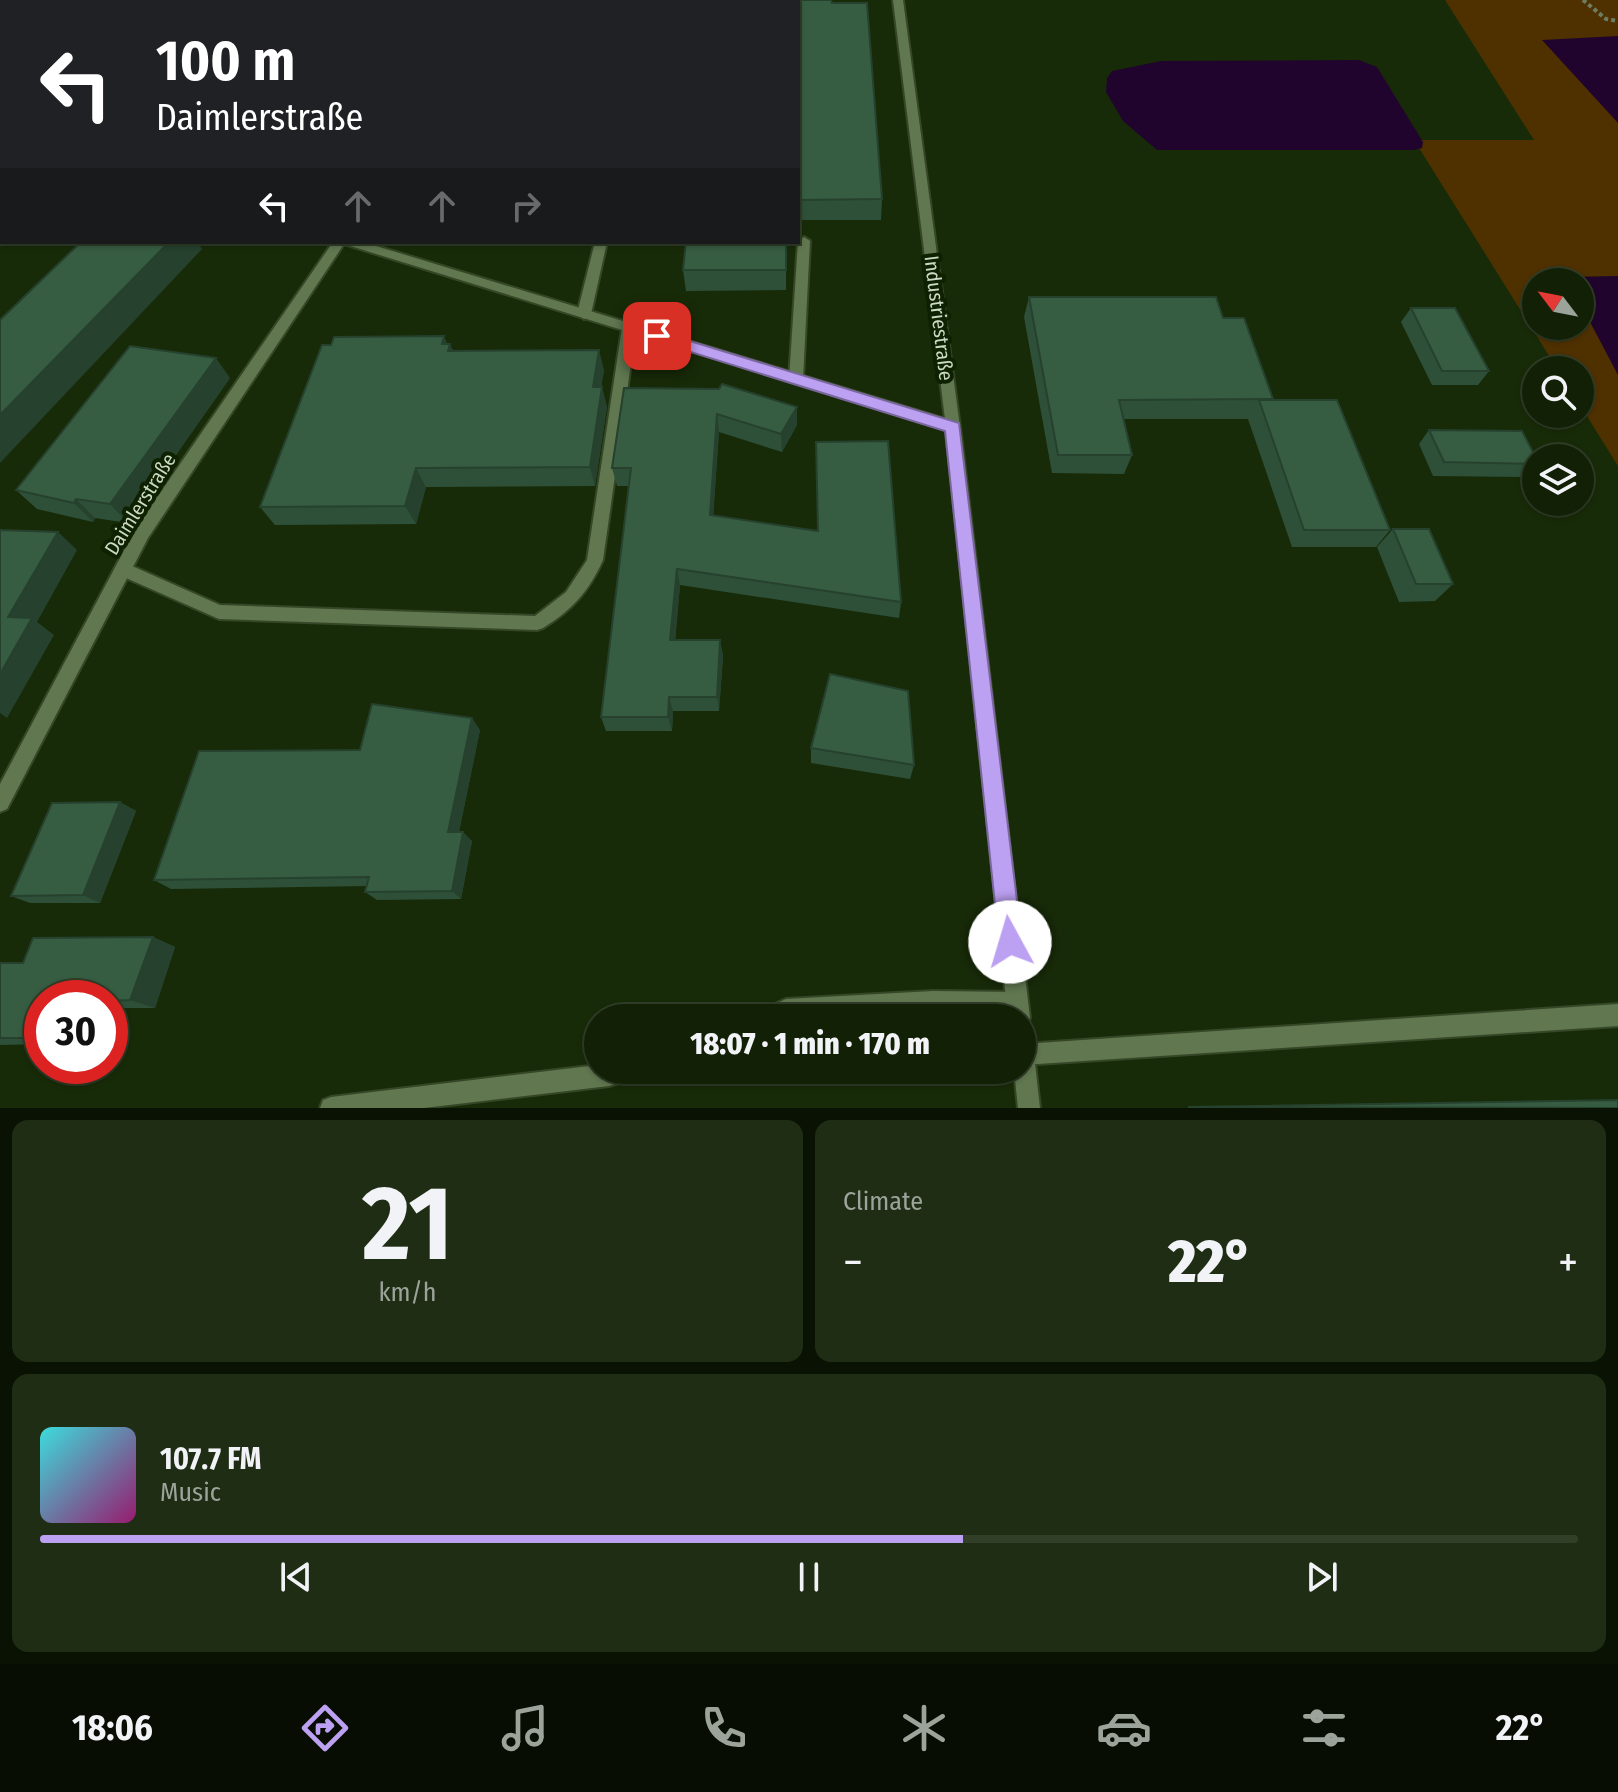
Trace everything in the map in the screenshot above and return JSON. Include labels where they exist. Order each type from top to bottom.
[{"type":"street","name":"Industriestraße","points":[[898,0],[953,427],[1017,1004]]},
{"type":"street","points":[[796,379],[804,241]]},
{"type":"street","name":"Daimlerstraße","points":[[0,803],[142,533],[338,244]]},
{"type":"street","points":[[356,244],[953,427]]},
{"type":"street","points":[[584,314],[601,244]]},
{"type":"street","points":[[123,569],[219,612],[537,623],[574,598],[595,560],[629,328]]},
{"type":"street","points":[[884,1004],[933,1001],[961,1004]]},
{"type":"street","points":[[1036,1049],[1618,1015]]},
{"type":"street","points":[[331,1108],[584,1078]]},
{"type":"street","points":[[1027,1084],[1029,1108]]},
{"type":"path","points":[[1583,0],[1606,19],[1618,21]]},
{"type":"shaded area","points":[[1445,0],[1618,0],[1618,466],[1594,427],[1594,356],[1549,356],[1539,340],[1594,340],[1594,268],[1522,268],[1522,312],[1414,140],[1534,140]]},
{"type":"shaded area","points":[[1618,36],[1618,123],[1542,40]]},
{"type":"shaded area","points":[[1359,60],[1377,67],[1423,142],[1422,148],[1157,150],[1123,121],[1106,92],[1107,78],[1112,71],[1161,61]]},
{"type":"shaded area","points":[[1594,276],[1618,276],[1618,375],[1594,330]]},
{"type":"building","points":[[800,0],[867,3],[882,199],[800,200]]},
{"type":"building","points":[[79,244],[167,244],[0,415],[0,320]]},
{"type":"building","points":[[686,244],[786,244],[786,270],[683,270]]},
{"type":"building","points":[[1029,297],[1216,297],[1223,318],[1244,318],[1273,399],[1119,400],[1132,455],[1058,455]]},
{"type":"building","points":[[1411,308],[1455,308],[1489,371],[1442,371]]},
{"type":"building","points":[[444,336],[442,344],[450,344],[448,351],[599,350],[593,387],[602,387],[590,467],[416,468],[405,506],[260,507],[322,345],[331,345],[334,337]]},
{"type":"building","points":[[130,346],[216,358],[110,504],[76,499],[74,503],[16,490]]},
{"type":"building","points":[[722,384],[797,407],[781,434],[717,414],[710,515],[818,531],[816,442],[888,441],[901,602],[677,569],[670,640],[720,640],[717,697],[669,697],[668,717],[601,717],[631,468],[612,468],[624,388],[719,389]]},
{"type":"building","points":[[1259,400],[1337,400],[1390,530],[1304,530]]},
{"type":"building","points":[[1429,430],[1522,431],[1529,444],[1522,444],[1522,464],[1444,462]]},
{"type":"building","points":[[1393,529],[1429,529],[1453,584],[1416,584]]},
{"type":"building","points":[[0,530],[58,532],[8,617],[32,618],[0,674]]},
{"type":"building","points":[[830,674],[908,691],[914,765],[811,748]]},
{"type":"building","points":[[372,704],[472,718],[448,832],[463,832],[452,891],[365,892],[369,877],[154,880],[199,751],[360,750]]},
{"type":"building","points":[[120,802],[83,895],[11,896],[52,803]]},
{"type":"building","points":[[153,937],[130,1000],[128,980],[24,980],[24,1038],[0,1038],[0,963],[23,963],[33,938]]},
{"type":"building","points":[[1618,1100],[1618,1108],[1188,1107]]},
{"type":"route","points":[[657,336],[953,427],[1010,942]]}]
